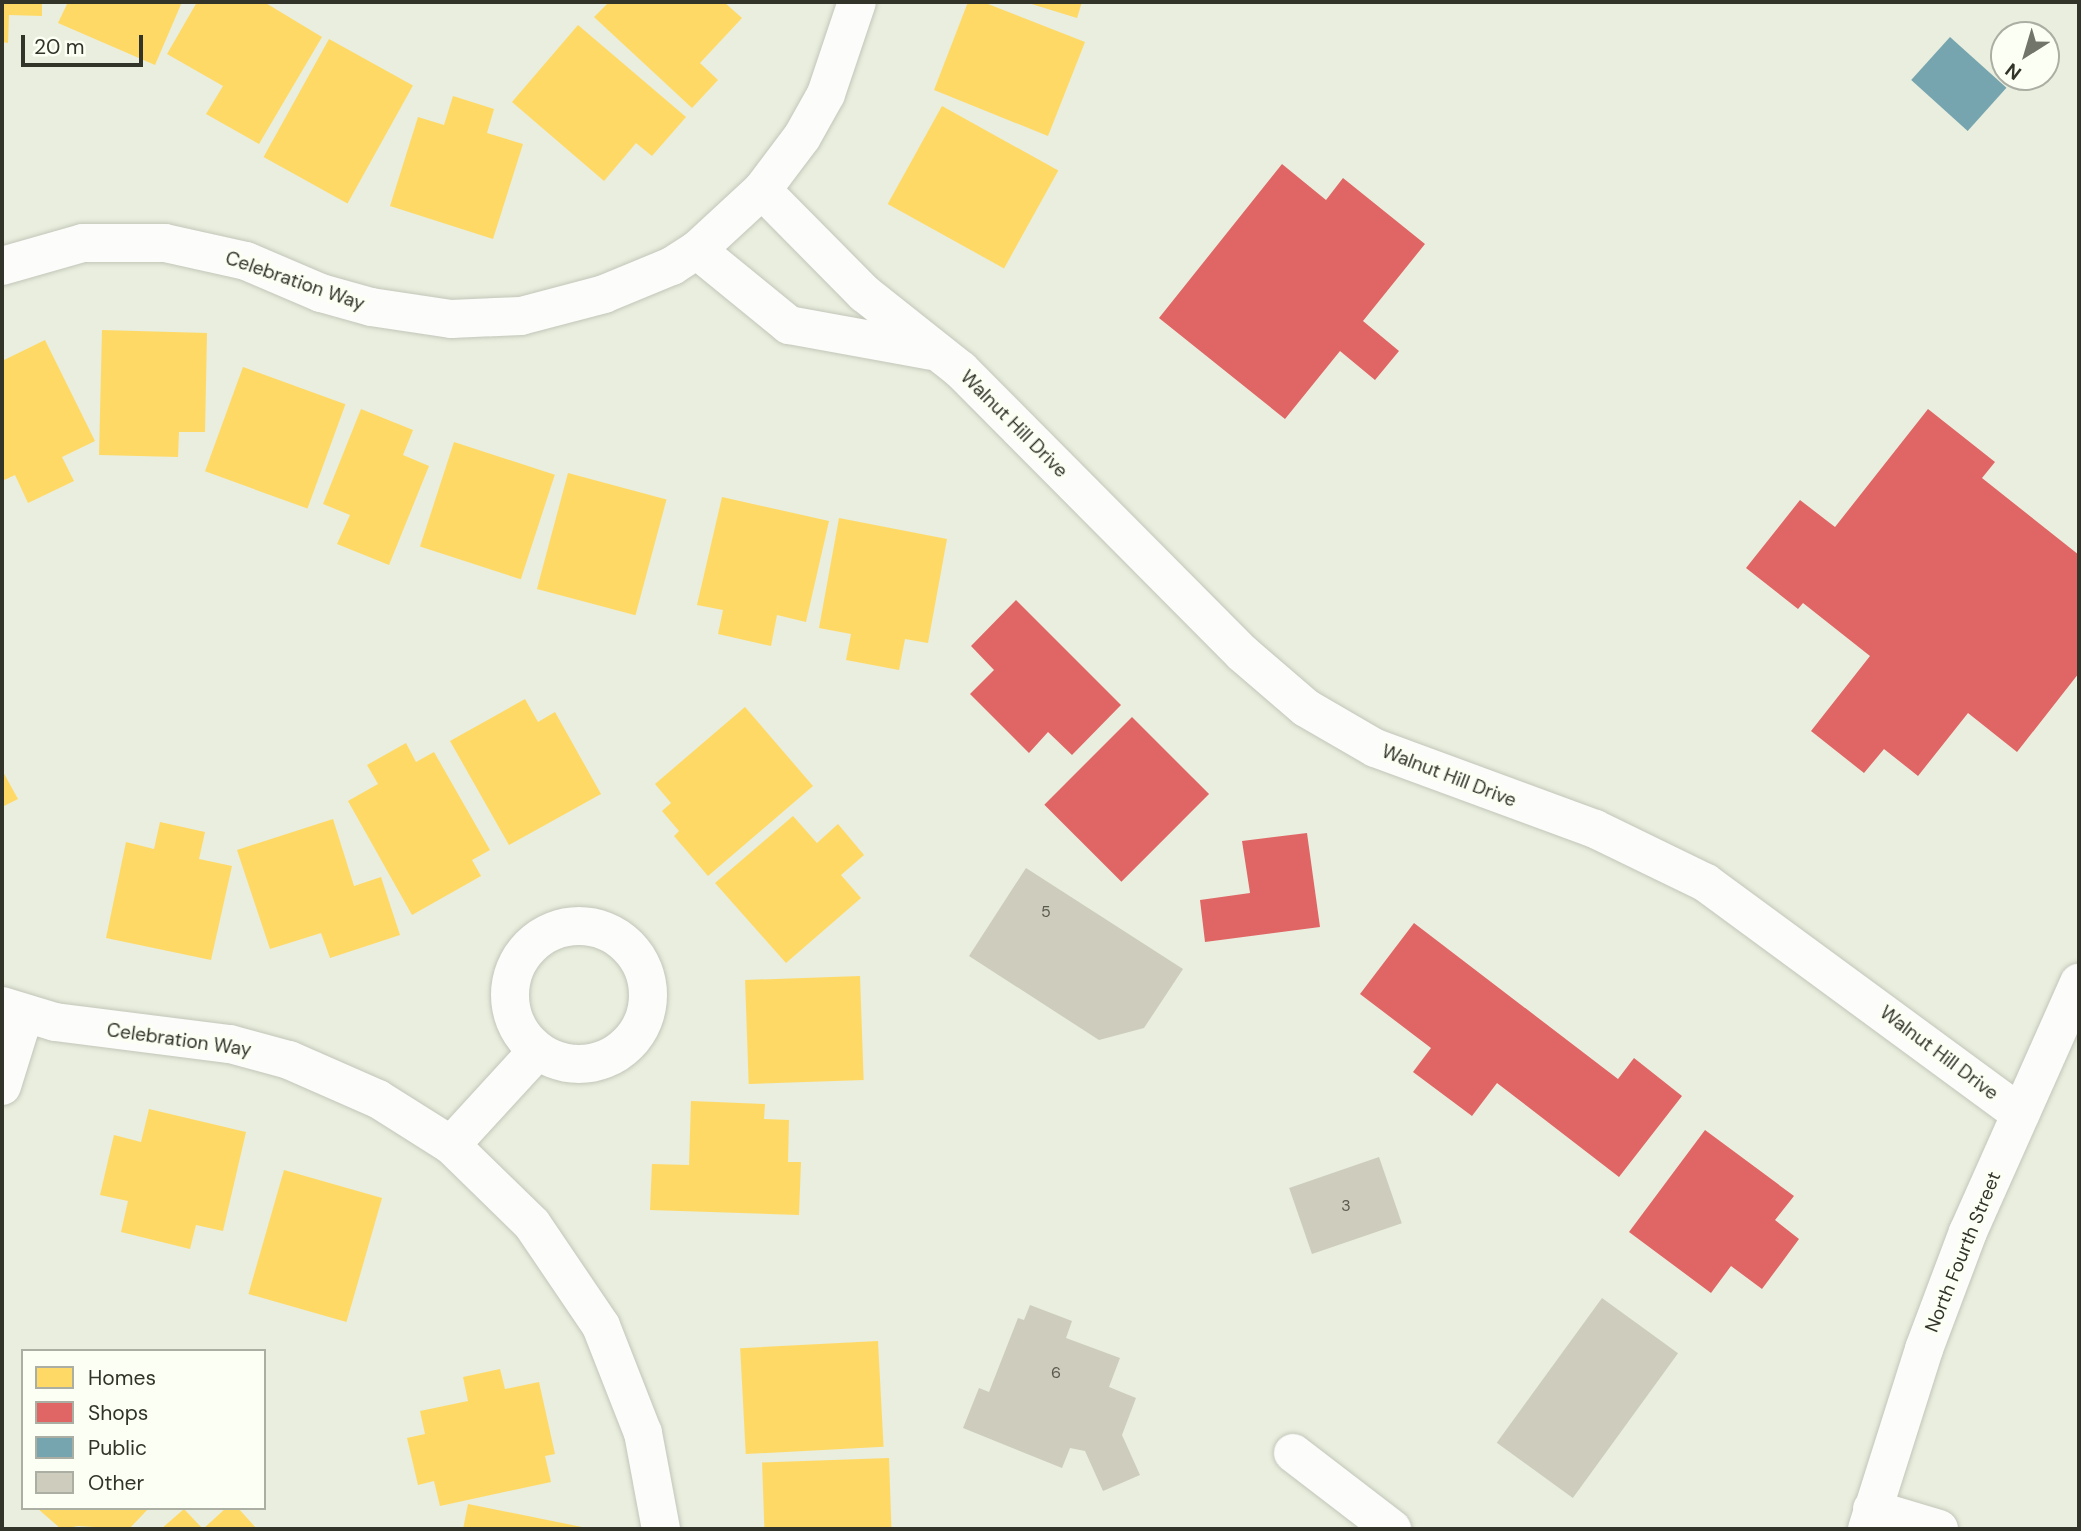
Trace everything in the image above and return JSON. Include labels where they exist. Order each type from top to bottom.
[{"type":"street","name":"Celebration Way","points":[[2,266],[83,243],[165,243],[246,261],[321,293],[371,307],[471,320],[520,316],[604,295],[672,266],[696,250],[762,190],[802,137],[826,94],[857,2]]},
{"type":"street","name":"Walnut Hill Drive","points":[[762,190],[865,294],[941,353],[1242,653],[1306,708],[1375,748],[1595,829],[1706,883],[2020,1114]]},
{"type":"street","points":[[696,250],[789,325],[941,353]]},
{"type":"street","name":"North Fourth Street","points":[[1870,1519],[1958,1258],[2079,983]]},
{"type":"street","name":"Celebration Way","points":[[2,1086],[13,1010],[260,1051],[319,1071],[378,1099],[452,1145],[532,1224],[601,1326],[643,1433],[661,1529]]},
{"type":"street","points":[[452,1145],[537,1051]]},
{"type":"street","points":[[1293,1452],[1392,1529]]},
{"type":"street","points":[[1870,1519],[1939,1529]]},
{"type":"building: Homes","points":[[2,2],[42,2],[42,16],[9,15],[8,43],[2,42]]},
{"type":"building: Homes","points":[[68,2],[182,2],[155,65],[58,23]]},
{"type":"building: Homes","points":[[197,2],[264,2],[322,37],[259,144],[206,114],[223,86],[167,54]]},
{"type":"building: Homes","points":[[609,2],[724,2],[742,18],[700,63],[718,80],[692,108],[594,17]]},
{"type":"building: Homes","points":[[968,2],[983,2],[1085,42],[1048,136],[934,90]]},
{"type":"building: Homes","points":[[1025,2],[1082,2],[1077,18]]},
{"type":"building: Homes","points":[[578,25],[686,117],[652,156],[636,143],[604,181],[512,102]]},
{"type":"building: Homes","points":[[329,39],[413,86],[348,204],[264,157]]},
{"type":"building: Homes","points":[[453,96],[494,109],[487,133],[523,144],[493,239],[390,206],[418,117],[444,125]]},
{"type":"building: Homes","points":[[942,106],[1058,170],[1004,268],[888,204]]},
{"type":"building: Homes","points":[[102,330],[207,333],[205,432],[179,432],[178,457],[99,455]]},
{"type":"building: Homes","points":[[45,340],[95,441],[62,457],[74,481],[28,503],[15,475],[2,481],[2,361]]},
{"type":"building: Homes","points":[[243,367],[345,404],[307,509],[205,471]]},
{"type":"building: Homes","points":[[361,409],[413,430],[403,455],[429,466],[389,565],[337,544],[350,515],[323,504]]},
{"type":"building: Homes","points":[[454,442],[555,475],[521,579],[420,547]]},
{"type":"building: Homes","points":[[568,473],[667,499],[635,615],[537,589]]},
{"type":"building: Homes","points":[[722,497],[829,521],[806,622],[777,615],[771,646],[718,634],[723,610],[697,605]]},
{"type":"building: Homes","points":[[839,518],[947,539],[928,643],[905,639],[899,670],[846,660],[851,634],[819,628]]},
{"type":"building: Homes","points":[[525,699],[538,722],[555,712],[601,794],[509,845],[450,741]]},
{"type":"building: Homes","points":[[745,707],[813,786],[708,876],[674,836],[679,831],[662,811],[671,803],[655,784]]},
{"type":"building: Homes","points":[[406,743],[416,762],[434,752],[490,850],[472,860],[481,876],[412,915],[348,801],[378,784],[367,765]]},
{"type":"building: Homes","points":[[2,770],[18,799],[2,807]]},
{"type":"building: Homes","points":[[793,816],[817,843],[838,824],[864,855],[841,875],[861,898],[786,963],[715,883]]},
{"type":"building: Homes","points":[[333,819],[354,886],[381,877],[400,935],[330,958],[321,933],[270,949],[237,850]]},
{"type":"building: Homes","points":[[160,822],[205,832],[199,859],[232,866],[211,960],[106,938],[126,842],[154,849]]},
{"type":"building: Homes","points":[[860,976],[864,1080],[749,1084],[745,980]]},
{"type":"building: Homes","points":[[691,1101],[765,1104],[764,1119],[789,1120],[788,1162],[801,1162],[799,1215],[650,1210],[652,1164],[689,1165]]},
{"type":"building: Homes","points":[[149,1109],[246,1132],[223,1231],[196,1225],[190,1249],[121,1232],[128,1201],[100,1195],[114,1135],[141,1142]]},
{"type":"building: Homes","points":[[284,1170],[382,1198],[346,1322],[248,1294]]},
{"type":"building: Homes","points":[[878,1341],[884,1447],[746,1454],[740,1348]]},
{"type":"building: Homes","points":[[500,1369],[505,1389],[539,1382],[555,1454],[545,1456],[551,1482],[440,1506],[434,1481],[418,1485],[407,1438],[425,1434],[420,1411],[468,1401],[463,1377]]},
{"type":"building: Homes","points":[[889,1458],[891,1529],[764,1529],[762,1462]]},
{"type":"building: Homes","points":[[468,1504],[582,1527],[582,1529],[463,1529]]},
{"type":"building: Homes","points":[[39,1510],[147,1510],[129,1529],[78,1526],[61,1529]]},
{"type":"building: Homes","points":[[183,1510],[203,1529],[161,1529]]},
{"type":"building: Homes","points":[[224,1510],[240,1510],[257,1529],[203,1529]]},
{"type":"building: Shops","points":[[1282,164],[1326,200],[1343,178],[1425,244],[1363,321],[1399,351],[1375,380],[1340,351],[1285,419],[1159,318]]},
{"type":"building: Shops","points":[[1928,409],[1995,462],[1982,478],[2079,555],[2079,673],[2017,752],[1968,713],[1918,776],[1884,749],[1864,773],[1811,731],[1870,656],[1803,603],[1798,609],[1746,568],[1800,500],[1835,527]]},
{"type":"building: Shops","points":[[1016,600],[1121,705],[1072,755],[1048,732],[1029,753],[970,694],[994,670],[971,646]]},
{"type":"building: Shops","points":[[1132,717],[1209,794],[1121,882],[1044,805]]},
{"type":"building: Shops","points":[[1307,833],[1320,927],[1205,942],[1200,900],[1250,893],[1242,841]]},
{"type":"building: Shops","points":[[1414,923],[1618,1079],[1634,1058],[1682,1096],[1619,1177],[1497,1083],[1472,1116],[1413,1072],[1431,1048],[1360,994]]},
{"type":"building: Shops","points":[[1705,1130],[1794,1196],[1775,1220],[1799,1239],[1762,1289],[1731,1266],[1711,1293],[1629,1232]]},
{"type":"building: Public","points":[[1950,37],[1990,73],[1990,91],[2004,91],[1968,131],[1911,80]]},
{"type":"building: Other","points":[[1026,868],[1183,969],[1144,1028],[1099,1040],[969,956]]},
{"type":"building: Other","points":[[1379,1157],[1402,1223],[1312,1254],[1289,1188]]},
{"type":"building: Other","points":[[1602,1298],[1678,1353],[1573,1498],[1497,1443]]},
{"type":"building: Other","points":[[1030,1305],[1072,1321],[1066,1338],[1120,1358],[1109,1387],[1136,1398],[1122,1435],[1140,1475],[1103,1491],[1085,1451],[1070,1448],[1062,1468],[963,1428],[979,1388],[989,1392],[1018,1318],[1024,1320]]}]
